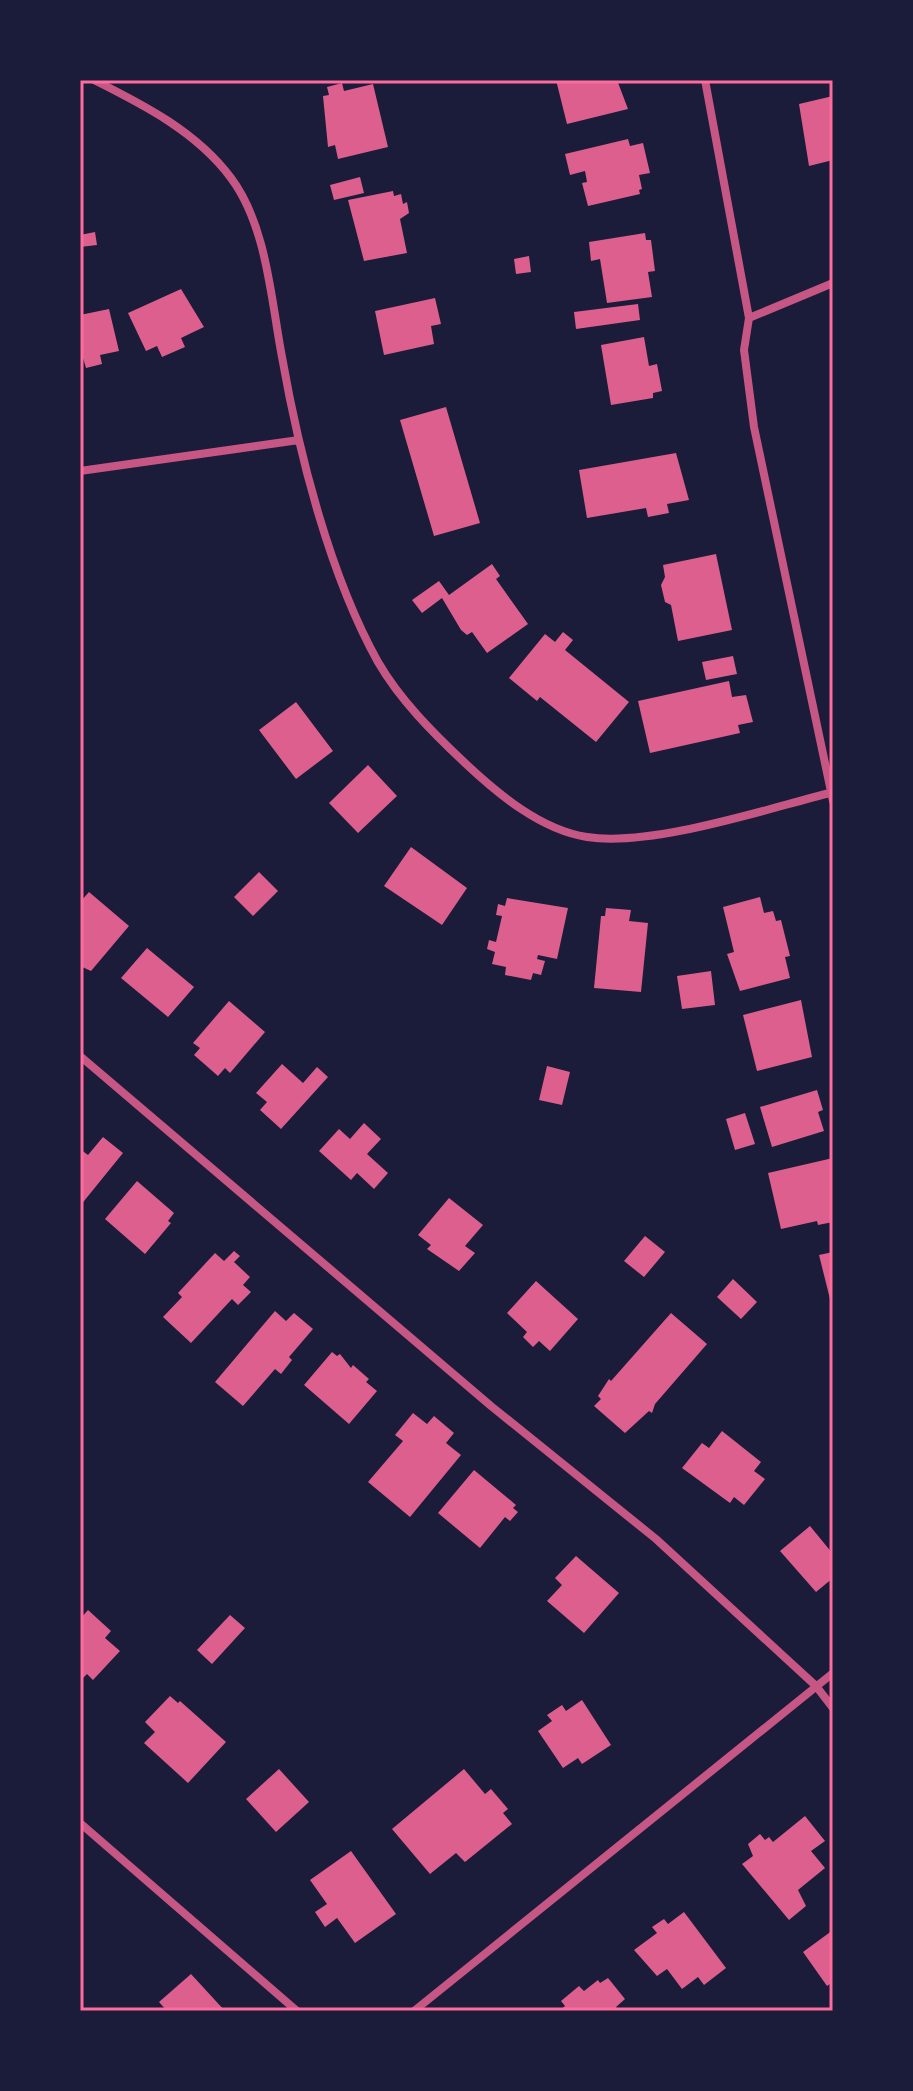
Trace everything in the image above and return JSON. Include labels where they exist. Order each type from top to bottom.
[{"type":"street","points":[[94,80],[139,102],[204,146],[233,179],[250,215],[264,263],[299,440],[339,572],[380,665],[411,708],[492,788],[565,831],[588,837],[622,838],[708,825],[832,797],[754,427],[744,350],[749,318],[705,80]]},
{"type":"street","points":[[749,318],[833,283]]},
{"type":"street","points":[[80,471],[299,440]]},
{"type":"street","points":[[80,1056],[491,1406],[656,1539],[816,1686],[833,1708]]},
{"type":"street","points":[[414,2011],[833,1673]]},
{"type":"street","points":[[80,1823],[297,2011]]},
{"type":"building","points":[[556,80],[617,80],[628,109],[567,124]]},
{"type":"building","points":[[342,83],[344,91],[373,84],[388,147],[338,159],[335,145],[328,147],[323,96],[329,95],[327,87]]},
{"type":"building","points":[[833,96],[833,160],[809,166],[799,104]]},
{"type":"building","points":[[628,139],[630,146],[643,143],[650,173],[639,175],[640,194],[588,206],[582,183],[587,182],[585,171],[570,175],[565,154]]},
{"type":"building","points":[[360,177],[364,193],[334,200],[330,185]]},
{"type":"building","points":[[393,191],[394,196],[401,194],[403,204],[407,202],[409,213],[400,219],[407,253],[364,261],[348,200]]},
{"type":"building","points":[[95,232],[97,245],[80,247],[80,235]]},
{"type":"building","points":[[645,233],[646,240],[651,240],[655,271],[648,272],[652,297],[607,303],[600,259],[591,261],[589,242]]},
{"type":"building","points":[[529,256],[531,272],[516,274],[514,259]]},
{"type":"building","points":[[181,289],[204,327],[181,338],[185,347],[162,357],[157,346],[146,351],[128,313]]},
{"type":"building","points":[[435,298],[441,324],[431,326],[434,344],[384,355],[375,311]]},
{"type":"building","points":[[638,304],[640,320],[576,329],[574,312]]},
{"type":"building","points":[[109,309],[119,351],[100,355],[102,364],[86,368],[83,358],[80,359],[80,315]]},
{"type":"building","points":[[644,337],[649,366],[657,364],[662,391],[653,393],[653,398],[611,405],[601,345]]},
{"type":"building","points":[[446,407],[480,523],[434,536],[400,420]]},
{"type":"building","points":[[676,453],[689,500],[667,504],[669,513],[648,517],[646,508],[587,518],[579,470]]},
{"type":"building","points":[[716,554],[732,630],[678,641],[671,605],[665,602],[661,585],[665,577],[663,565]]},
{"type":"building","points":[[492,564],[500,576],[496,579],[528,624],[487,653],[472,632],[467,635],[461,630],[442,598],[422,613],[412,600],[439,581],[449,595]]},
{"type":"building","points":[[563,632],[573,640],[565,650],[629,702],[596,742],[540,697],[537,701],[509,678],[545,634],[555,642]]},
{"type":"building","points":[[733,656],[737,674],[706,680],[702,662]]},
{"type":"building","points":[[729,681],[732,697],[746,695],[753,722],[738,725],[740,733],[650,753],[638,701]]},
{"type":"building","points":[[296,702],[333,751],[296,779],[259,730]]},
{"type":"building","points":[[368,765],[397,796],[358,833],[329,803]]},
{"type":"building","points":[[411,847],[467,888],[442,925],[384,886]]},
{"type":"building","points":[[259,872],[278,891],[253,916],[234,897]]},
{"type":"building","points":[[89,892],[129,926],[91,971],[80,966],[80,902]]},
{"type":"building","points":[[760,897],[764,913],[773,911],[776,921],[781,920],[790,956],[785,957],[790,978],[740,991],[727,954],[734,952],[723,907]]},
{"type":"building","points":[[507,898],[568,908],[557,959],[538,955],[537,959],[545,961],[541,975],[533,973],[531,980],[505,975],[506,967],[492,964],[495,952],[487,949],[489,940],[496,942],[502,916],[496,915],[498,904],[505,906]]},
{"type":"building","points":[[606,908],[631,910],[629,921],[648,923],[641,992],[594,988],[601,916],[605,916]]},
{"type":"building","points":[[147,948],[194,987],[168,1017],[121,978]]},
{"type":"building","points":[[711,971],[715,1005],[682,1009],[677,976]]},
{"type":"building","points":[[801,1000],[812,1057],[757,1071],[743,1015]]},
{"type":"building","points":[[229,1001],[265,1032],[230,1073],[225,1068],[218,1076],[194,1055],[200,1048],[193,1043]]},
{"type":"building","points":[[282,1064],[303,1083],[317,1067],[328,1077],[281,1129],[260,1110],[267,1102],[256,1093]]},
{"type":"building","points":[[547,1066],[570,1072],[562,1105],[539,1100]]},
{"type":"building","points":[[817,1090],[823,1110],[818,1112],[824,1131],[772,1147],[760,1107]]},
{"type":"building","points":[[745,1113],[755,1144],[735,1150],[726,1119]]},
{"type":"building","points":[[364,1123],[381,1139],[367,1154],[388,1173],[374,1189],[357,1173],[351,1180],[319,1151],[339,1129],[350,1139]]},
{"type":"building","points":[[103,1137],[123,1153],[80,1206],[80,1149],[88,1155]]},
{"type":"building","points":[[833,1158],[833,1222],[818,1225],[817,1221],[781,1229],[768,1173]]},
{"type":"building","points":[[137,1181],[174,1213],[168,1221],[171,1223],[145,1254],[105,1219]]},
{"type":"building","points":[[449,1198],[483,1225],[465,1246],[475,1253],[459,1271],[427,1249],[431,1245],[418,1235]]},
{"type":"building","points":[[645,1236],[665,1252],[644,1277],[624,1261]]},
{"type":"building","points":[[234,1251],[240,1256],[234,1262],[250,1277],[243,1285],[251,1292],[238,1305],[232,1299],[191,1343],[163,1317],[182,1297],[178,1293],[215,1253],[224,1261]]},
{"type":"building","points":[[833,1252],[833,1307],[832,1307],[819,1255]]},
{"type":"building","points":[[733,1279],[757,1302],[741,1319],[717,1297]]},
{"type":"building","points":[[536,1281],[578,1319],[550,1351],[539,1341],[533,1347],[523,1337],[527,1332],[507,1313]]},
{"type":"building","points":[[275,1311],[286,1321],[294,1313],[313,1329],[289,1357],[292,1360],[281,1374],[275,1369],[243,1406],[215,1382]]},
{"type":"building","points":[[671,1313],[707,1344],[655,1404],[652,1413],[649,1411],[625,1433],[594,1406],[601,1399],[598,1396],[609,1379],[611,1381]]},
{"type":"building","points":[[332,1352],[337,1356],[340,1354],[351,1368],[353,1365],[377,1391],[349,1424],[304,1385]]},
{"type":"building","points":[[413,1413],[427,1424],[434,1416],[454,1433],[446,1443],[461,1455],[410,1517],[368,1482],[403,1441],[395,1435]]},
{"type":"building","points":[[722,1431],[761,1462],[754,1471],[765,1479],[744,1505],[734,1497],[730,1503],[682,1468],[702,1443],[709,1448]]},
{"type":"building","points":[[474,1470],[516,1505],[513,1508],[518,1512],[510,1521],[505,1517],[480,1548],[438,1513]]},
{"type":"building","points":[[810,1526],[833,1554],[833,1578],[816,1592],[780,1551]]},
{"type":"building","points":[[576,1556],[619,1593],[584,1633],[547,1601],[562,1585],[555,1578]]},
{"type":"building","points":[[88,1610],[111,1631],[105,1638],[120,1651],[93,1680],[87,1674],[80,1681],[80,1619]]},
{"type":"building","points":[[230,1615],[245,1628],[212,1664],[197,1650]]},
{"type":"building","points":[[170,1696],[178,1703],[180,1701],[226,1742],[188,1783],[144,1743],[155,1732],[145,1722]]},
{"type":"building","points":[[582,1700],[611,1745],[582,1764],[578,1758],[563,1768],[538,1731],[552,1721],[547,1715],[562,1705],[566,1711]]},
{"type":"building","points":[[279,1769],[309,1802],[276,1832],[246,1799]]},
{"type":"building","points":[[464,1769],[485,1794],[491,1789],[508,1809],[503,1813],[512,1824],[465,1862],[456,1853],[430,1874],[392,1829]]},
{"type":"building","points":[[805,1816],[825,1841],[811,1851],[825,1868],[798,1890],[806,1906],[789,1920],[742,1864],[753,1856],[748,1844],[760,1834],[765,1840],[769,1837],[773,1842]]},
{"type":"building","points":[[351,1851],[396,1914],[355,1943],[337,1918],[325,1927],[315,1912],[327,1904],[310,1880]]},
{"type":"building","points":[[684,1912],[726,1968],[704,1985],[698,1977],[682,1989],[667,1969],[657,1976],[634,1950],[657,1933],[652,1927],[664,1919],[668,1924]]},
{"type":"building","points":[[833,1930],[833,1982],[827,1986],[803,1952]]},
{"type":"building","points":[[191,1974],[225,2011],[167,2011],[159,2002]]},
{"type":"building","points":[[608,1978],[625,1999],[616,2007],[619,2011],[559,2011],[565,2006],[561,2001],[579,1986],[584,1991],[598,1980],[600,1983]]}]
